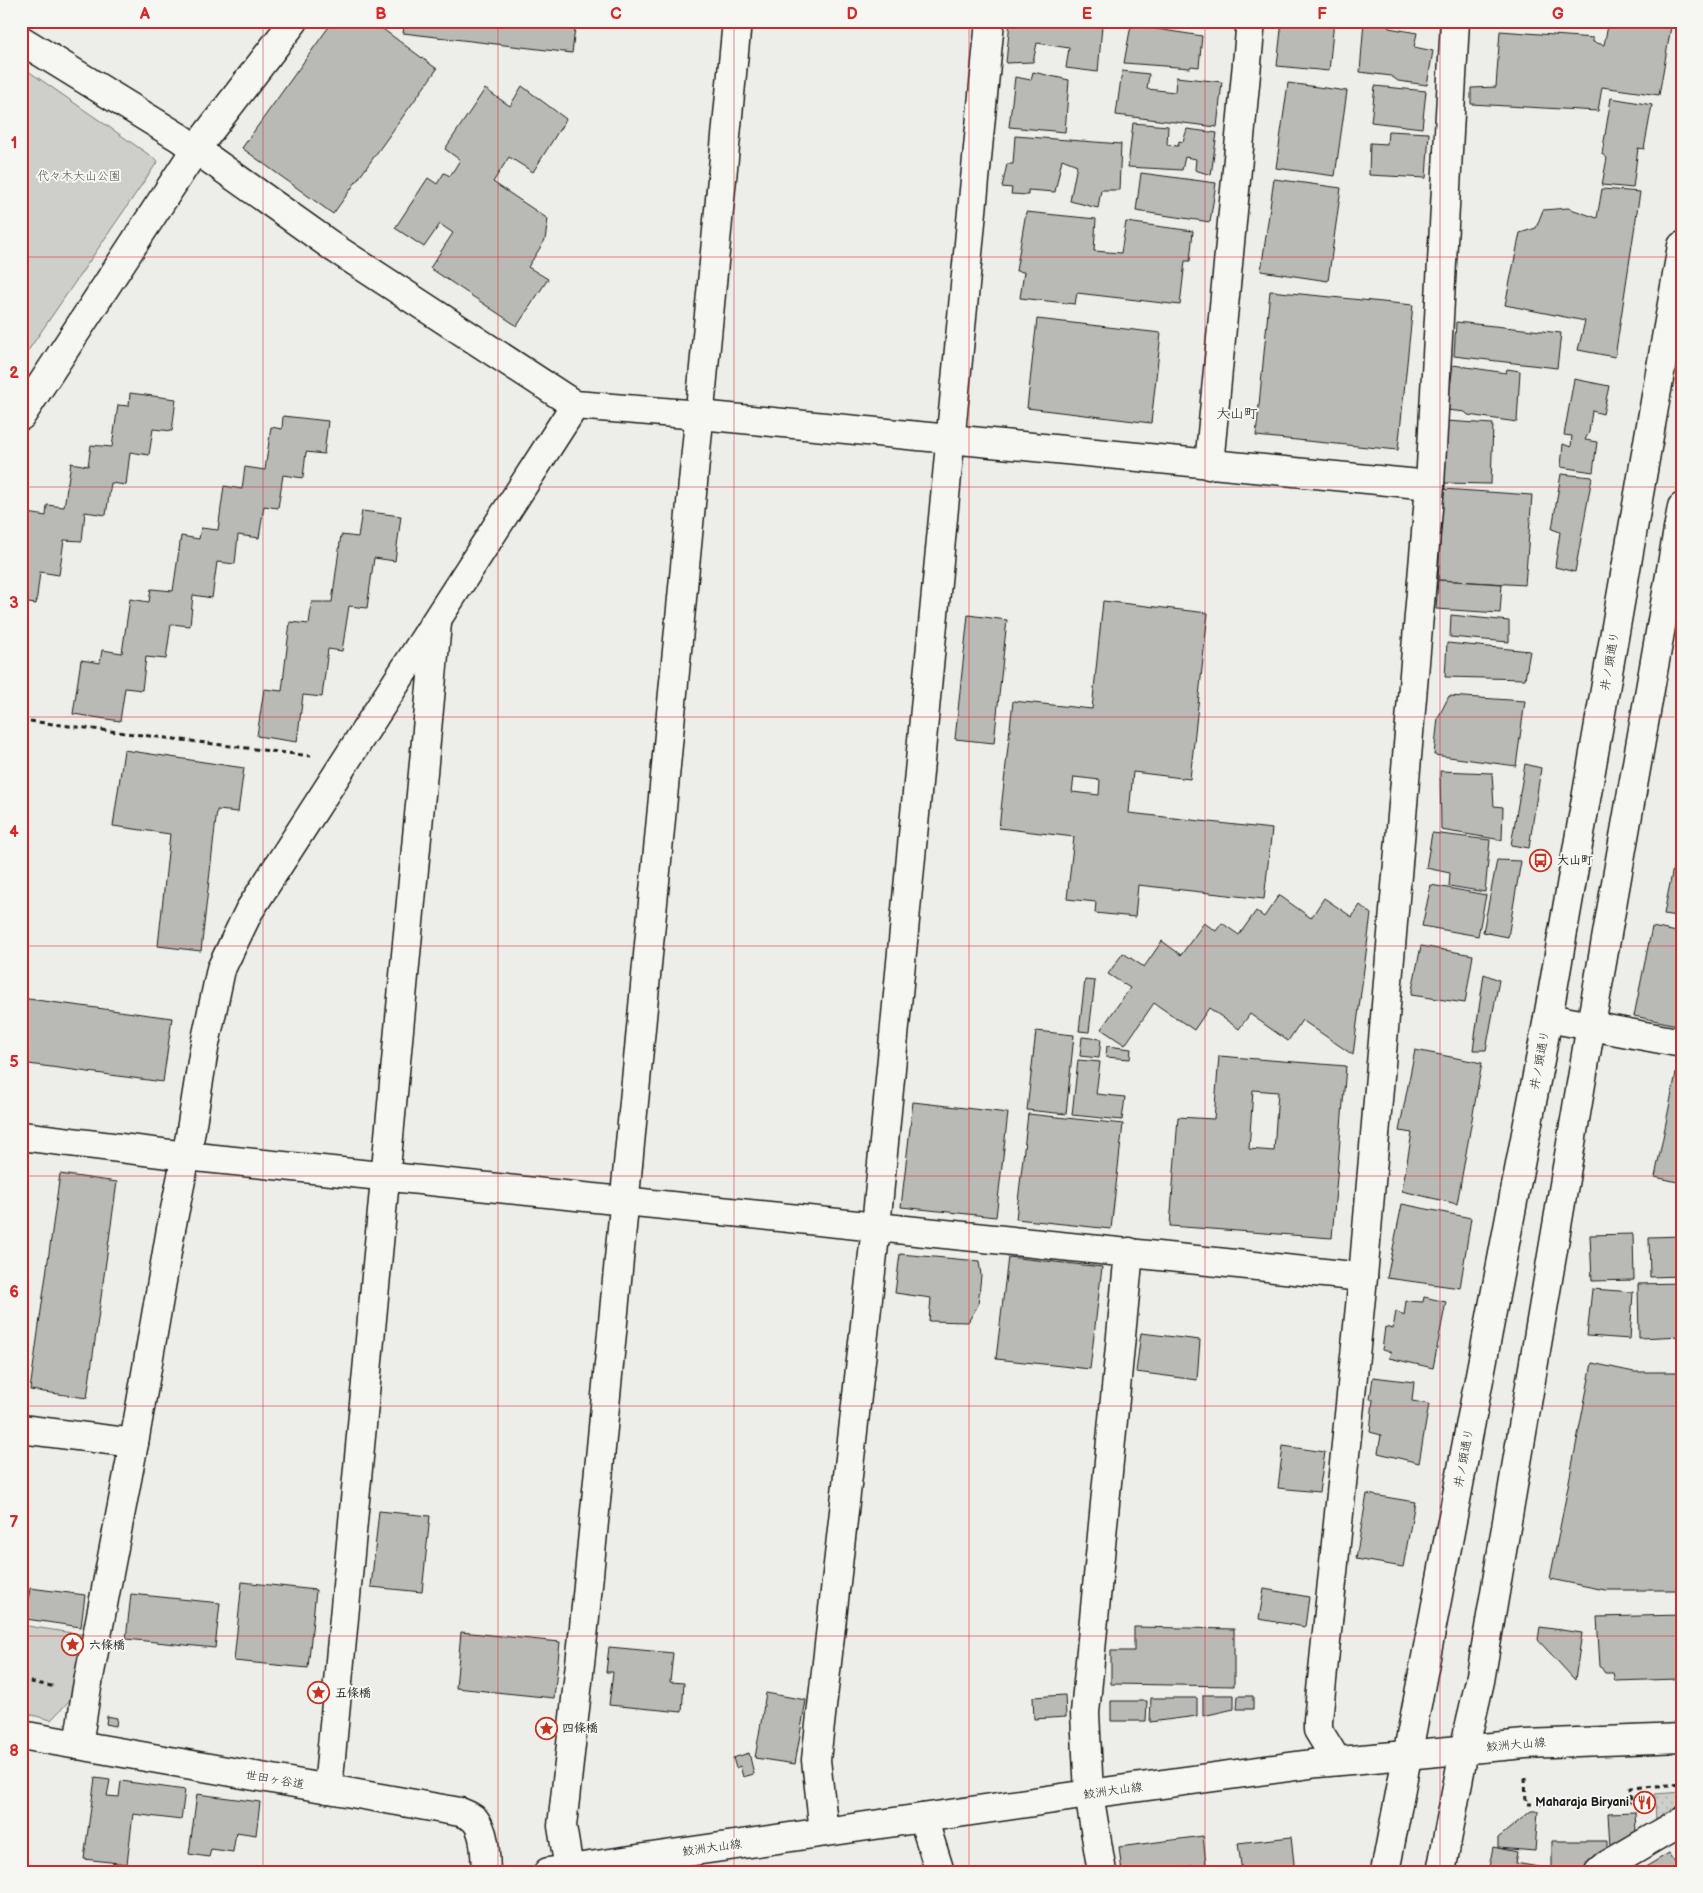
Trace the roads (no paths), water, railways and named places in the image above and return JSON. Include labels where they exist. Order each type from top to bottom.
[{"type":"street","points":[[21,416],[196,150],[294,21]]},
{"type":"street","points":[[558,1870],[586,1607],[737,21]]},
{"type":"street","points":[[824,1832],[816,1760],[876,1227],[990,21]]},
{"type":"street","points":[[1209,465],[1251,21]]},
{"type":"street","points":[[1337,1761],[1318,1730],[1318,1720],[1364,1277],[1430,485],[1455,21]]},
{"type":"street","points":[[21,40],[174,134],[336,249],[575,405],[700,415],[1430,485]]},
{"type":"street","name":"井ノ頭通り","points":[[1385,1872],[1548,1018],[1682,246]]},
{"type":"street","points":[[78,1746],[86,1693],[134,1443],[204,1049],[221,969],[249,911],[575,405]]},
{"type":"street","points":[[1441,1872],[1464,1750],[1482,1671],[1591,1026],[1672,614],[1682,507]]},
{"type":"street","points":[[328,1789],[437,619]]},
{"type":"street","points":[[1548,1018],[1682,1043]]},
{"type":"street","points":[[21,1136],[385,1177],[1364,1277]]},
{"type":"street","points":[[1102,1872],[1089,1794],[1085,1713],[1129,1252]]},
{"type":"street","points":[[21,1429],[134,1443]]},
{"type":"street","name":"世田ヶ谷道","points":[[21,1736],[460,1812],[474,1820],[483,1837],[486,1872]]},
{"type":"street","name":"鮫洲大山線","points":[[558,1870],[1089,1794],[1337,1761],[1544,1743],[1682,1738]]},
{"type":"street","points":[[924,1818],[940,1872]]},
{"type":"street","points":[[1599,1872],[1607,1865],[1682,1821]]},
{"type":"place","name":"大山町","points":[[1541,860]]},
{"type":"place","name":"六條橋","points":[[73,1645]]},
{"type":"place","name":"五條橋","points":[[319,1693]]},
{"type":"place","name":"四條橋","points":[[546,1728]]},
{"type":"place","name":"Maharaja Biryani","points":[[1645,1802]]},
{"type":"district","name":"大山町","points":[[1237,413]]},
{"type":"park label","name":"代々木大山公園","points":[[79,176]]}]
